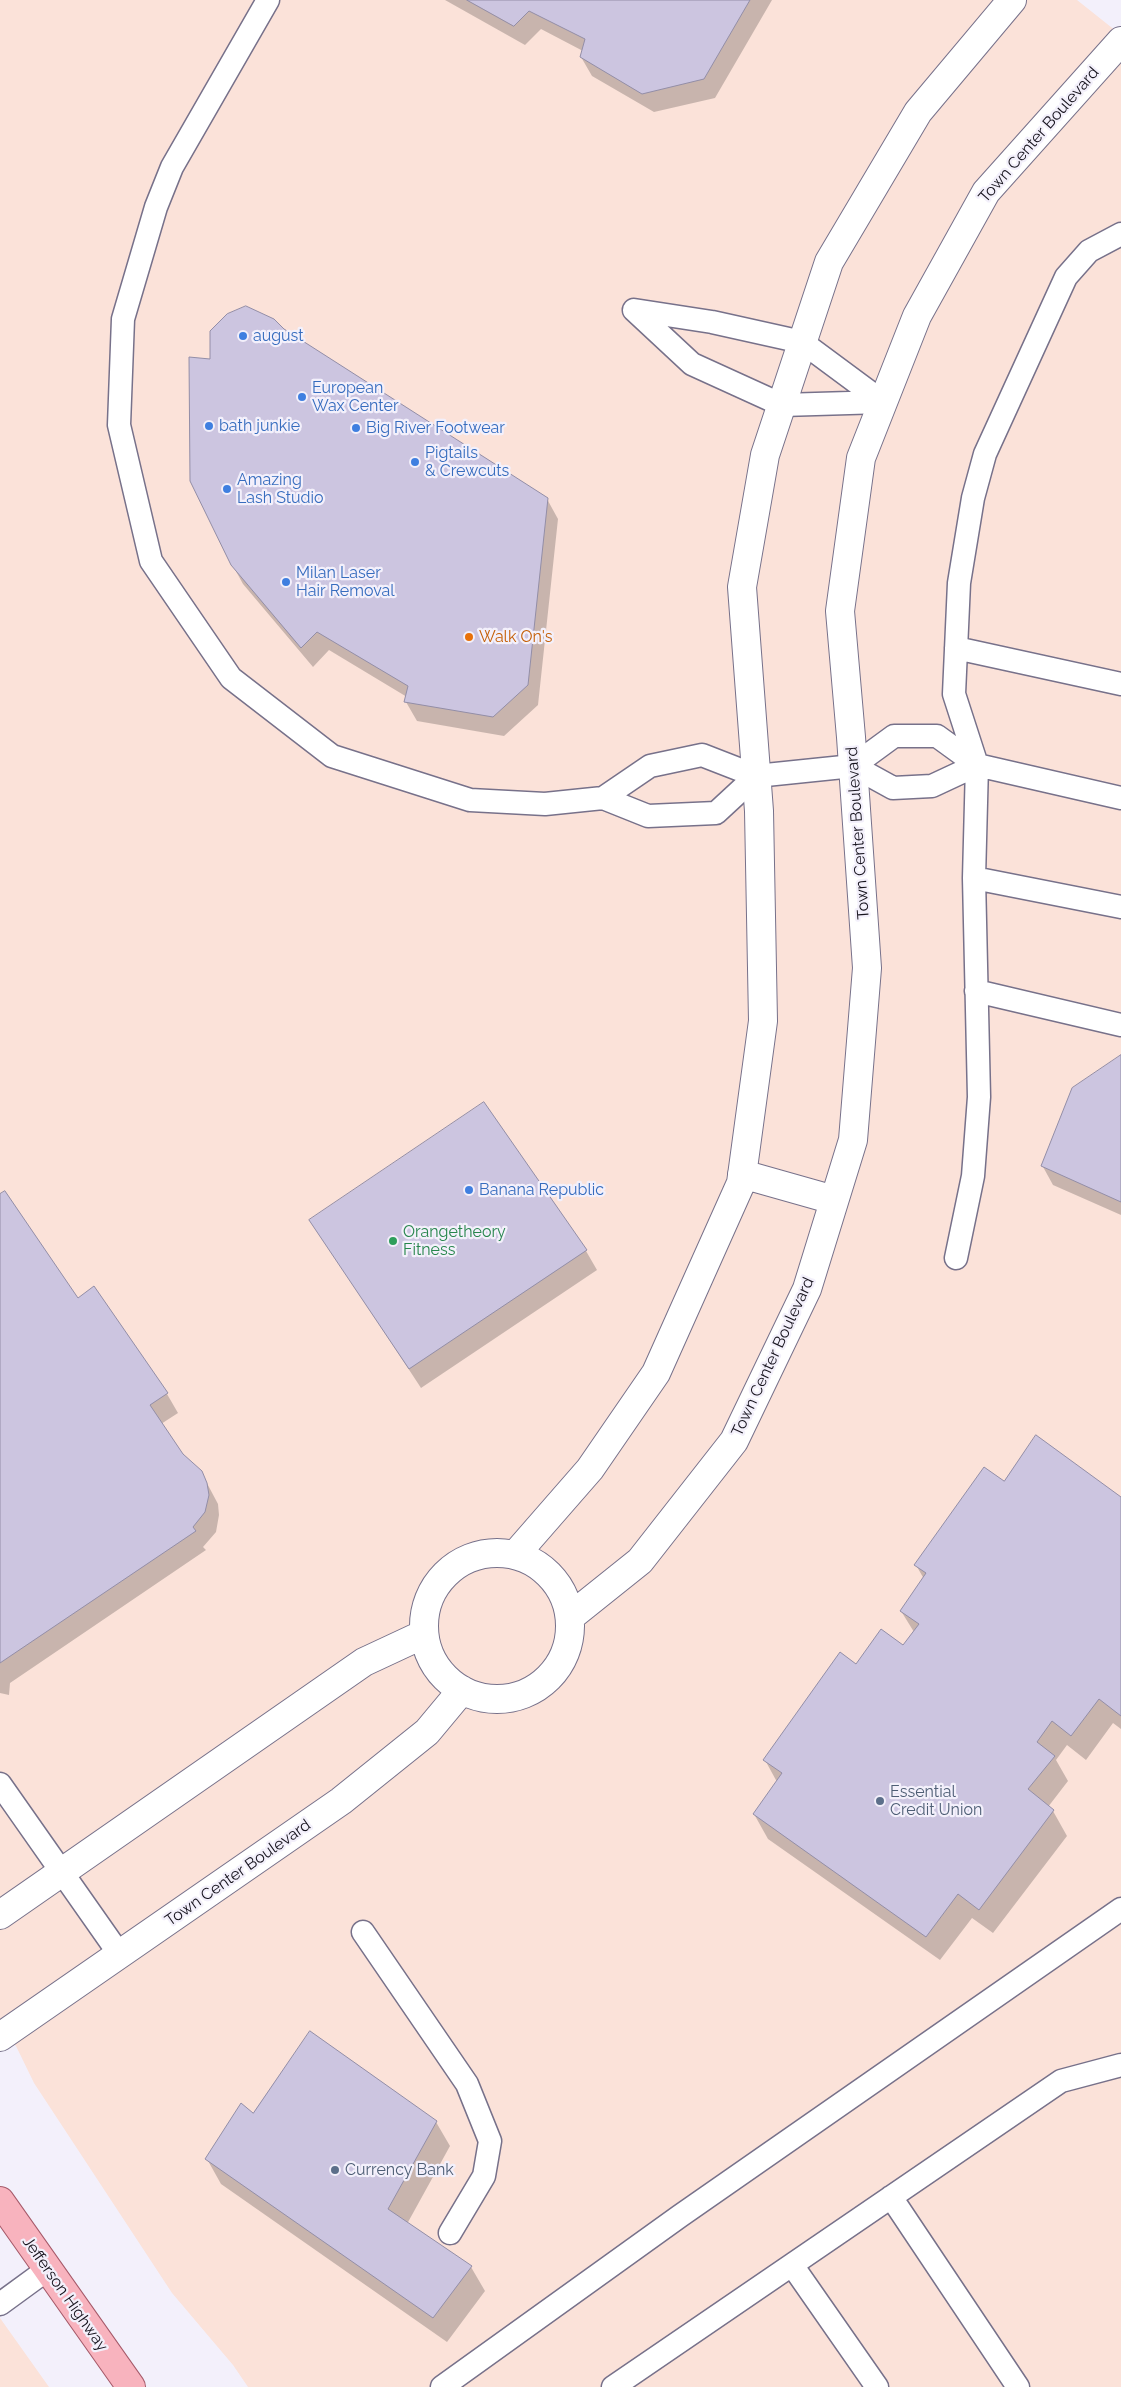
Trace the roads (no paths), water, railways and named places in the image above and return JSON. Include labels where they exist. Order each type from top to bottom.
[{"type":"main road","name":"Jefferson Highway","points":[[0,2201],[131,2387]]},
{"type":"street","points":[[515,1555],[590,1469],[656,1373],[741,1183],[764,1022],[756,776],[742,587],[765,455],[829,262],[918,112],[1012,0]]},
{"type":"street","name":"Town Center Boulevard","points":[[570,1617],[640,1561],[734,1441],[807,1289],[853,1140],[867,968],[840,611],[861,458],[917,316],[986,192],[1121,41]]},
{"type":"street","points":[[742,1174],[834,1200]]},
{"type":"street","points":[[487,1553],[515,1555],[536,1564],[552,1578],[564,1596],[570,1617],[569,1637],[564,1655],[551,1676],[532,1691],[509,1699],[485,1698],[462,1690],[443,1676],[430,1657],[424,1634],[426,1606],[439,1581],[460,1562],[487,1553]]},
{"type":"street","points":[[0,1915],[364,1662],[424,1634]]},
{"type":"street","name":"Town Center Boulevard","points":[[0,2038],[341,1801],[427,1732],[462,1690]]},
{"type":"lane","points":[[268,0],[172,166],[156,207],[123,319],[118,425],[151,561],[230,678],[332,756],[470,800],[545,804],[603,798],[648,816],[716,813],[756,776]]},
{"type":"lane","points":[[956,1258],[974,1176],[979,1098],[974,878],[977,765],[954,694],[960,583],[973,498],[985,454],[1066,277],[1089,251],[1121,234]]},
{"type":"lane","points":[[634,310],[712,322],[802,342],[883,402],[782,405],[692,364],[634,310]]},
{"type":"lane","points":[[956,648],[1121,684]]},
{"type":"lane","points":[[603,798],[650,766],[702,755],[756,776],[853,766],[894,736],[937,736],[977,765],[1121,798]]},
{"type":"lane","points":[[853,766],[893,788],[932,786],[977,765]]},
{"type":"lane","points":[[974,878],[1121,907]]},
{"type":"lane","points":[[976,991],[1121,1025]]},
{"type":"lane","points":[[0,1784],[120,1955]]},
{"type":"lane","points":[[442,2387],[680,2216],[1121,1909]]},
{"type":"lane","points":[[363,1932],[467,2084],[490,2141],[484,2176],[450,2233]]},
{"type":"lane","points":[[613,2387],[1060,2081],[1121,2065]]},
{"type":"lane","points":[[891,2197],[1018,2387]]},
{"type":"lane","points":[[792,2265],[877,2387]]},
{"type":"lane","points":[[0,2304],[48,2268]]},
{"type":"place","name":"august","points":[[243,336]]},
{"type":"place","name":"European Wax Center","points":[[302,397]]},
{"type":"place","name":"bath junkie","points":[[209,426]]},
{"type":"place","name":"Big River Footwear","points":[[356,428]]},
{"type":"place","name":"Pigtails & Crewcuts","points":[[415,462]]},
{"type":"place","name":"Amazing Lash Studio","points":[[227,489]]},
{"type":"place","name":"Milan Laser Hair Removal","points":[[286,582]]},
{"type":"place","name":"Walk On's","points":[[469,637]]},
{"type":"place","name":"Banana Republic","points":[[469,1190]]},
{"type":"place","name":"Orangetheory Fitness","points":[[393,1241]]},
{"type":"place","name":"Essential Credit Union","points":[[880,1801]]},
{"type":"place","name":"Currency Bank","points":[[335,2170]]}]
